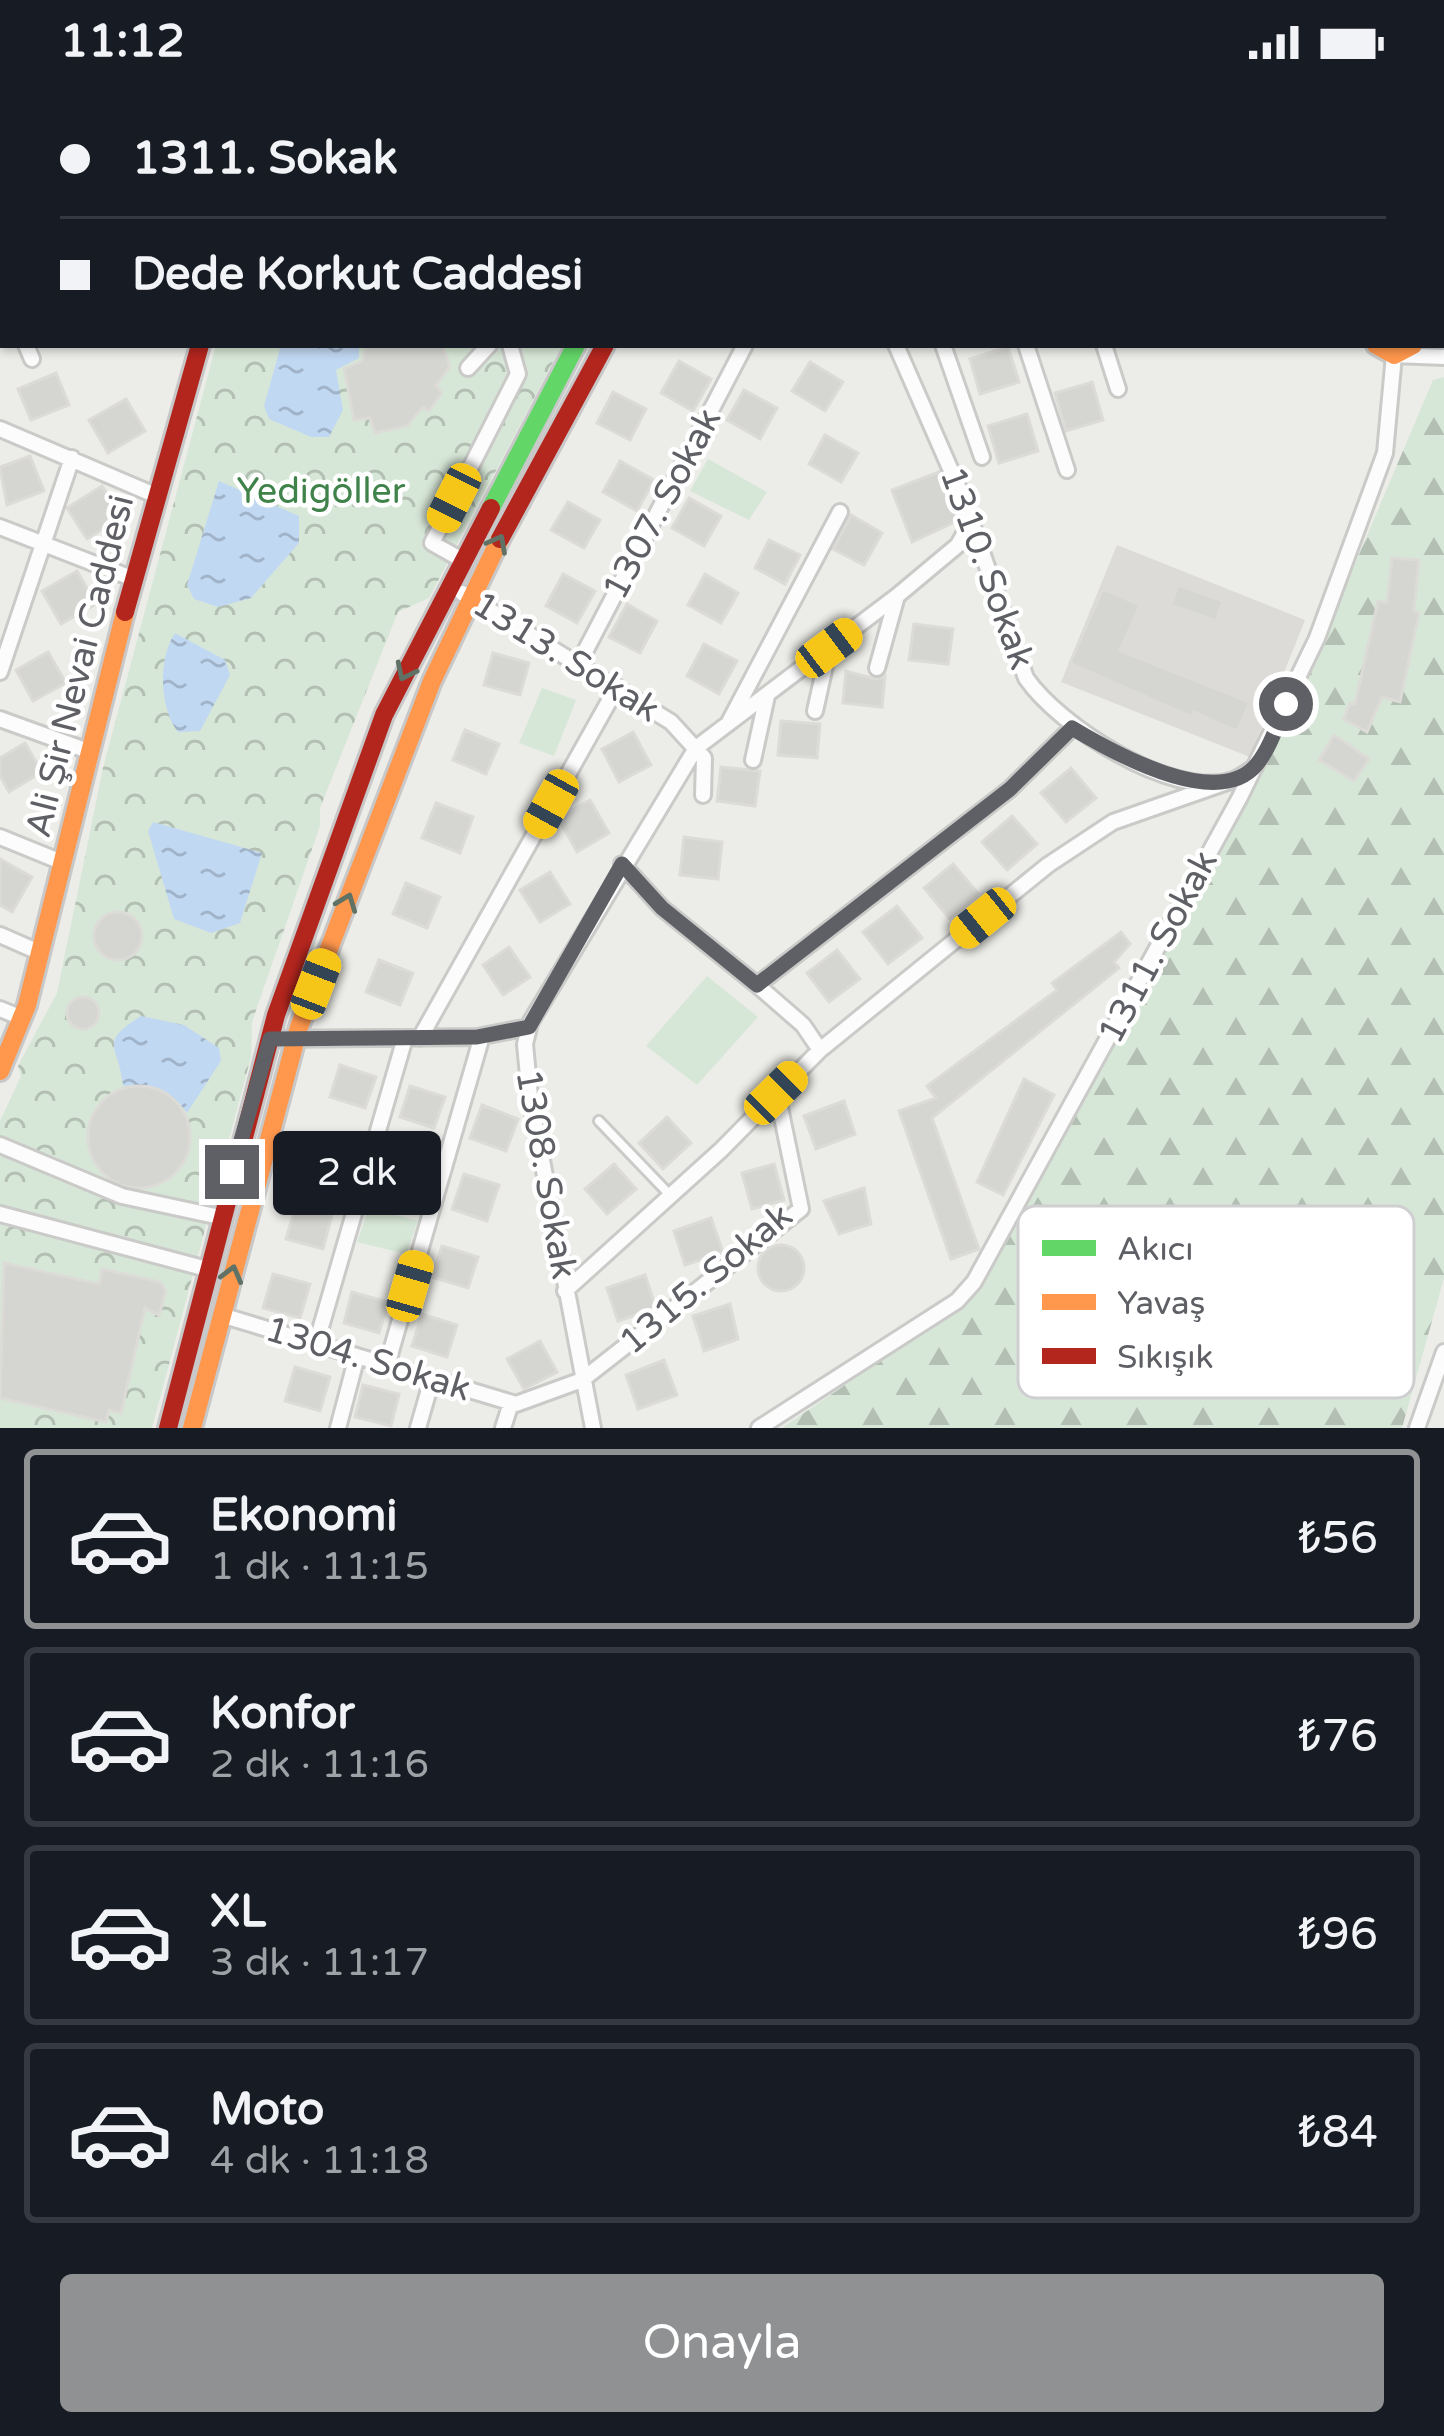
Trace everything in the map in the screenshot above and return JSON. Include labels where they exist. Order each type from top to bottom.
[{"type":"main road","name":"Ali Şir Nevai Caddesi","points":[[0,1071],[41,953],[134,579],[199,348]]},
{"type":"main road","points":[[168,1428],[270,1039],[384,715],[574,348]]},
{"type":"main road","points":[[192,1428],[296,1041],[432,681],[470,597],[603,348]]},
{"type":"street","points":[[468,368],[486,348]]},
{"type":"street","points":[[462,560],[435,550],[432,543],[518,374],[511,348]]},
{"type":"street","name":"1307. Sokak","points":[[579,663],[743,348]]},
{"type":"street","name":"1310. Sokak","points":[[897,348],[972,520],[1026,678],[1072,728],[1188,781],[1230,782]]},
{"type":"street","points":[[944,348],[982,457]]},
{"type":"street","points":[[1027,348],[1066,470]]},
{"type":"street","points":[[1105,348],[1118,389]]},
{"type":"street","points":[[1385,350],[1444,357]]},
{"type":"street","name":"1311. Sokak","points":[[759,1428],[957,1300],[974,1282],[1256,766],[1317,638],[1385,453],[1385,350]]},
{"type":"street","points":[[0,428],[157,496]]},
{"type":"street","points":[[0,672],[72,458]]},
{"type":"street","points":[[726,728],[840,512]]},
{"type":"street","name":"1308. Sokak","points":[[592,1428],[526,1065],[529,1027],[695,748],[897,596],[958,544],[972,520]]},
{"type":"street","points":[[0,527],[134,579]]},
{"type":"street","name":"1313. Sokak","points":[[448,586],[671,722],[704,758],[703,795]]},
{"type":"street","points":[[877,668],[897,596]]},
{"type":"street","points":[[815,710],[829,648]]},
{"type":"street","points":[[316,1344],[373,1148],[412,1038],[617,687]]},
{"type":"street","points":[[753,760],[767,696]]},
{"type":"street","points":[[0,718],[91,752]]},
{"type":"street","points":[[757,985],[1010,789],[1072,728]]},
{"type":"street","points":[[565,1291],[820,1051],[1048,866],[1113,822],[1230,782],[1256,766]]},
{"type":"street","points":[[0,836],[64,863]]},
{"type":"street","points":[[622,864],[662,908],[803,1025],[820,1051]]},
{"type":"street","points":[[0,935],[41,953]]},
{"type":"street","points":[[0,1009],[22,1018]]},
{"type":"street","points":[[270,1039],[482,1036],[529,1027]]},
{"type":"street","points":[[387,1365],[482,1036]]},
{"type":"street","name":"1315. Sokak","points":[[582,1380],[801,1209],[776,1093]]},
{"type":"street","points":[[0,1145],[122,1196],[220,1216]]},
{"type":"street","points":[[373,1148],[444,1168]]},
{"type":"street","points":[[0,1214],[207,1269]]},
{"type":"street","name":"1304. Sokak","points":[[220,1315],[511,1403],[582,1380]]},
{"type":"street","points":[[1417,1428],[1444,1352]]},
{"type":"street","points":[[338,1428],[357,1356]]},
{"type":"street","points":[[418,1428],[432,1379]]},
{"type":"street","points":[[1433,1393],[1442,1412]]},
{"type":"street","points":[[502,1428],[511,1403]]},
{"type":"lane","points":[[599,1121],[671,1196]]},
{"type":"shaded area","points":[[1117,545],[1305,620],[1250,757],[1061,682]]},
{"type":"green space","name":"Yedigöller","points":[[215,348],[560,348],[429,598],[398,612],[320,808],[320,826],[252,1022],[251,1057],[152,1428],[0,1428],[0,1121],[21,1076],[18,1066],[57,993],[103,768]]},
{"type":"green space","points":[[1444,377],[1444,1278],[1414,1385],[1414,1206],[1018,1206],[1330,623],[1433,380]]},
{"type":"green space","points":[[708,459],[767,492],[749,520],[690,491]]},
{"type":"green space","points":[[542,688],[576,700],[554,756],[519,743]]},
{"type":"green space","points":[[707,976],[758,1017],[697,1085],[646,1046]]},
{"type":"green space","points":[[1018,1207],[1018,1398],[1410,1398],[1402,1428],[782,1428],[967,1302]]},
{"type":"green space","points":[[369,1208],[418,1221],[406,1254],[357,1242]]},
{"type":"water","points":[[280,348],[359,348],[359,358],[336,370],[343,410],[329,437],[311,437],[269,419],[264,406]]},
{"type":"water","points":[[219,481],[299,516],[299,543],[251,598],[218,607],[194,599],[187,585]]},
{"type":"water","points":[[175,633],[225,660],[230,675],[200,731],[178,732],[167,710],[163,669]]},
{"type":"water","points":[[153,822],[262,853],[240,923],[211,933],[174,919],[148,831]]},
{"type":"water","points":[[141,1016],[184,1025],[219,1048],[221,1061],[187,1113],[159,1089],[123,1086],[115,1039]]},
{"type":"building","points":[[365,348],[443,348],[450,366],[436,386],[442,392],[429,411],[423,407],[407,426],[375,433],[370,418],[354,420],[344,369],[362,361]]},
{"type":"building","points":[[1008,348],[1019,382],[980,394],[970,359]]},
{"type":"building","points":[[679,361],[711,379],[693,411],[661,393]]},
{"type":"building","points":[[810,362],[843,382],[825,411],[792,391]]},
{"type":"building","points":[[56,373],[69,405],[31,420],[18,389]]},
{"type":"building","points":[[1092,382],[1103,420],[1066,431],[1055,393]]},
{"type":"building","points":[[744,390],[777,408],[760,439],[727,420]]},
{"type":"building","points":[[613,392],[646,409],[630,440],[597,423]]},
{"type":"building","points":[[126,399],[145,431],[108,453],[89,420]]},
{"type":"building","points":[[1027,414],[1038,451],[999,463],[988,426]]},
{"type":"building","points":[[825,435],[858,453],[841,482],[809,464]]},
{"type":"building","points":[[30,456],[44,491],[7,505],[0,467]]},
{"type":"building","points":[[620,461],[654,480],[637,511],[603,492]]},
{"type":"building","points":[[939,472],[959,520],[912,542],[892,490]]},
{"type":"building","points":[[102,486],[122,517],[87,539],[67,508]]},
{"type":"building","points":[[689,498],[721,516],[704,546],[672,528]]},
{"type":"building","points":[[568,502],[600,520],[584,548],[551,530]]},
{"type":"building","points":[[851,515],[882,533],[864,565],[833,549]]},
{"type":"building","points":[[769,540],[800,555],[785,584],[755,568]]},
{"type":"building","points":[[1392,558],[1419,560],[1414,611],[1419,613],[1400,702],[1382,697],[1367,732],[1344,719],[1350,703],[1355,704],[1378,601],[1387,603]]},
{"type":"building","points":[[77,571],[96,604],[61,624],[42,591]]},
{"type":"building","points":[[563,574],[595,591],[577,623],[546,606]]},
{"type":"building","points":[[705,574],[738,593],[721,623],[688,605]]},
{"type":"building","points":[[1178,585],[1223,601],[1216,621],[1171,605]]},
{"type":"building","points":[[1103,589],[1140,605],[1120,651],[1250,702],[1237,731],[1194,712],[1192,717],[1070,663]]},
{"type":"building","points":[[627,604],[657,621],[640,653],[609,637]]},
{"type":"building","points":[[914,624],[953,629],[948,664],[909,660]]},
{"type":"building","points":[[704,644],[737,661],[719,694],[687,676]]},
{"type":"building","points":[[48,652],[66,683],[33,701],[16,670]]},
{"type":"building","points":[[493,653],[529,663],[520,695],[484,685]]},
{"type":"building","points":[[846,671],[875,679],[885,676],[882,707],[843,703]]},
{"type":"building","points":[[781,721],[820,724],[817,758],[778,755]]},
{"type":"building","points":[[465,730],[499,744],[486,774],[453,760]]},
{"type":"building","points":[[633,732],[651,765],[619,782],[602,749]]},
{"type":"building","points":[[1334,735],[1369,759],[1354,781],[1319,760]]},
{"type":"building","points":[[25,743],[42,772],[9,792],[0,776],[0,758]]},
{"type":"building","points":[[721,767],[760,771],[755,806],[717,801]]},
{"type":"building","points":[[1071,768],[1096,798],[1066,822],[1041,793]]},
{"type":"building","points":[[590,800],[609,833],[577,852],[558,818]]},
{"type":"building","points":[[436,803],[473,817],[460,853],[422,838]]},
{"type":"building","points":[[1012,816],[1037,844],[1007,870],[982,842]]},
{"type":"building","points":[[684,837],[722,842],[718,879],[680,875]]},
{"type":"building","points":[[0,859],[32,877],[12,912],[0,905]]},
{"type":"building","points":[[953,864],[978,893],[949,918],[924,888]]},
{"type":"building","points":[[550,872],[570,904],[540,922],[520,890]]},
{"type":"building","points":[[406,883],[440,897],[427,928],[393,914]]},
{"type":"building","points":[[897,906],[922,938],[888,964],[863,932]]},
{"type":"building","points":[[118,912],[135,919],[142,936],[135,953],[118,960],[101,953],[94,936],[101,919]]},
{"type":"building","points":[[1121,932],[1130,944],[1114,962],[1119,968],[932,1118],[979,1249],[951,1259],[899,1111],[936,1098],[927,1086],[1057,990],[1052,983]]},
{"type":"building","points":[[509,947],[530,977],[503,995],[483,965]]},
{"type":"building","points":[[837,950],[860,979],[829,1002],[807,973]]},
{"type":"building","points":[[379,960],[413,973],[400,1005],[366,992]]},
{"type":"building","points":[[83,997],[94,1002],[99,1013],[94,1024],[83,1029],[72,1024],[67,1013],[72,1002]]},
{"type":"building","points":[[340,1065],[376,1077],[365,1108],[330,1097]]},
{"type":"building","points":[[1024,1079],[1054,1095],[1003,1195],[977,1182]]},
{"type":"building","points":[[139,1086],[158,1090],[175,1101],[186,1118],[190,1137],[186,1156],[175,1173],[158,1184],[139,1188],[120,1184],[103,1173],[92,1156],[88,1137],[92,1118],[103,1101],[120,1090]]},
{"type":"building","points":[[410,1086],[445,1097],[434,1128],[400,1117]]},
{"type":"building","points":[[844,1101],[855,1134],[816,1149],[804,1116]]},
{"type":"building","points":[[482,1105],[518,1119],[506,1151],[470,1138]]},
{"type":"building","points":[[667,1117],[691,1143],[663,1169],[639,1143]]},
{"type":"building","points":[[320,1137],[354,1147],[344,1180],[310,1169]]},
{"type":"building","points":[[614,1164],[636,1189],[607,1214],[585,1189]]},
{"type":"building","points":[[774,1164],[784,1200],[752,1209],[742,1173]]},
{"type":"building","points":[[464,1174],[499,1185],[487,1221],[452,1209]]},
{"type":"building","points":[[864,1188],[871,1224],[839,1234],[824,1201]]},
{"type":"building","points":[[296,1205],[332,1215],[323,1249],[286,1239]]},
{"type":"building","points":[[711,1218],[723,1252],[685,1265],[674,1231]]},
{"type":"building","points":[[781,1245],[797,1252],[804,1268],[797,1284],[781,1291],[765,1284],[758,1268],[765,1252]]},
{"type":"building","points":[[442,1246],[478,1257],[468,1288],[432,1277]]},
{"type":"building","points":[[4,1263],[99,1284],[102,1269],[160,1282],[166,1291],[159,1315],[145,1308],[121,1413],[109,1410],[106,1422],[0,1398]]},
{"type":"building","points":[[273,1274],[310,1284],[300,1318],[263,1308]]},
{"type":"building","points":[[645,1275],[656,1308],[618,1321],[607,1288]]},
{"type":"building","points":[[352,1292],[388,1302],[379,1333],[344,1323]]},
{"type":"building","points":[[730,1304],[738,1339],[704,1351],[693,1316]]},
{"type":"building","points":[[422,1314],[457,1325],[447,1357],[412,1346]]},
{"type":"building","points":[[540,1341],[557,1372],[524,1389],[507,1359]]},
{"type":"building","points":[[664,1360],[677,1395],[638,1409],[626,1375]]},
{"type":"building","points":[[295,1367],[330,1377],[320,1411],[285,1401]]},
{"type":"building","points":[[363,1385],[399,1394],[391,1426],[355,1417]]},
{"type":"traffic: fast","points":[[491,508],[574,348]]},
{"type":"traffic: slow","points":[[1381,348],[1394,355],[1407,348]]},
{"type":"traffic: slow","points":[[192,1428],[299,1027],[432,681],[500,539]]},
{"type":"traffic: slow","points":[[0,1071],[27,1005],[125,612]]},
{"type":"traffic: jam","points":[[125,612],[199,348]]},
{"type":"traffic: jam","points":[[500,539],[603,348]]},
{"type":"traffic: jam","points":[[168,1428],[276,1015],[384,715],[491,508]]},
{"type":"route","points":[[232,1172],[270,1039],[477,1037],[529,1027],[622,864],[662,908],[757,985],[1010,789],[1072,728],[1188,781],[1230,782],[1256,766],[1286,704]]}]
